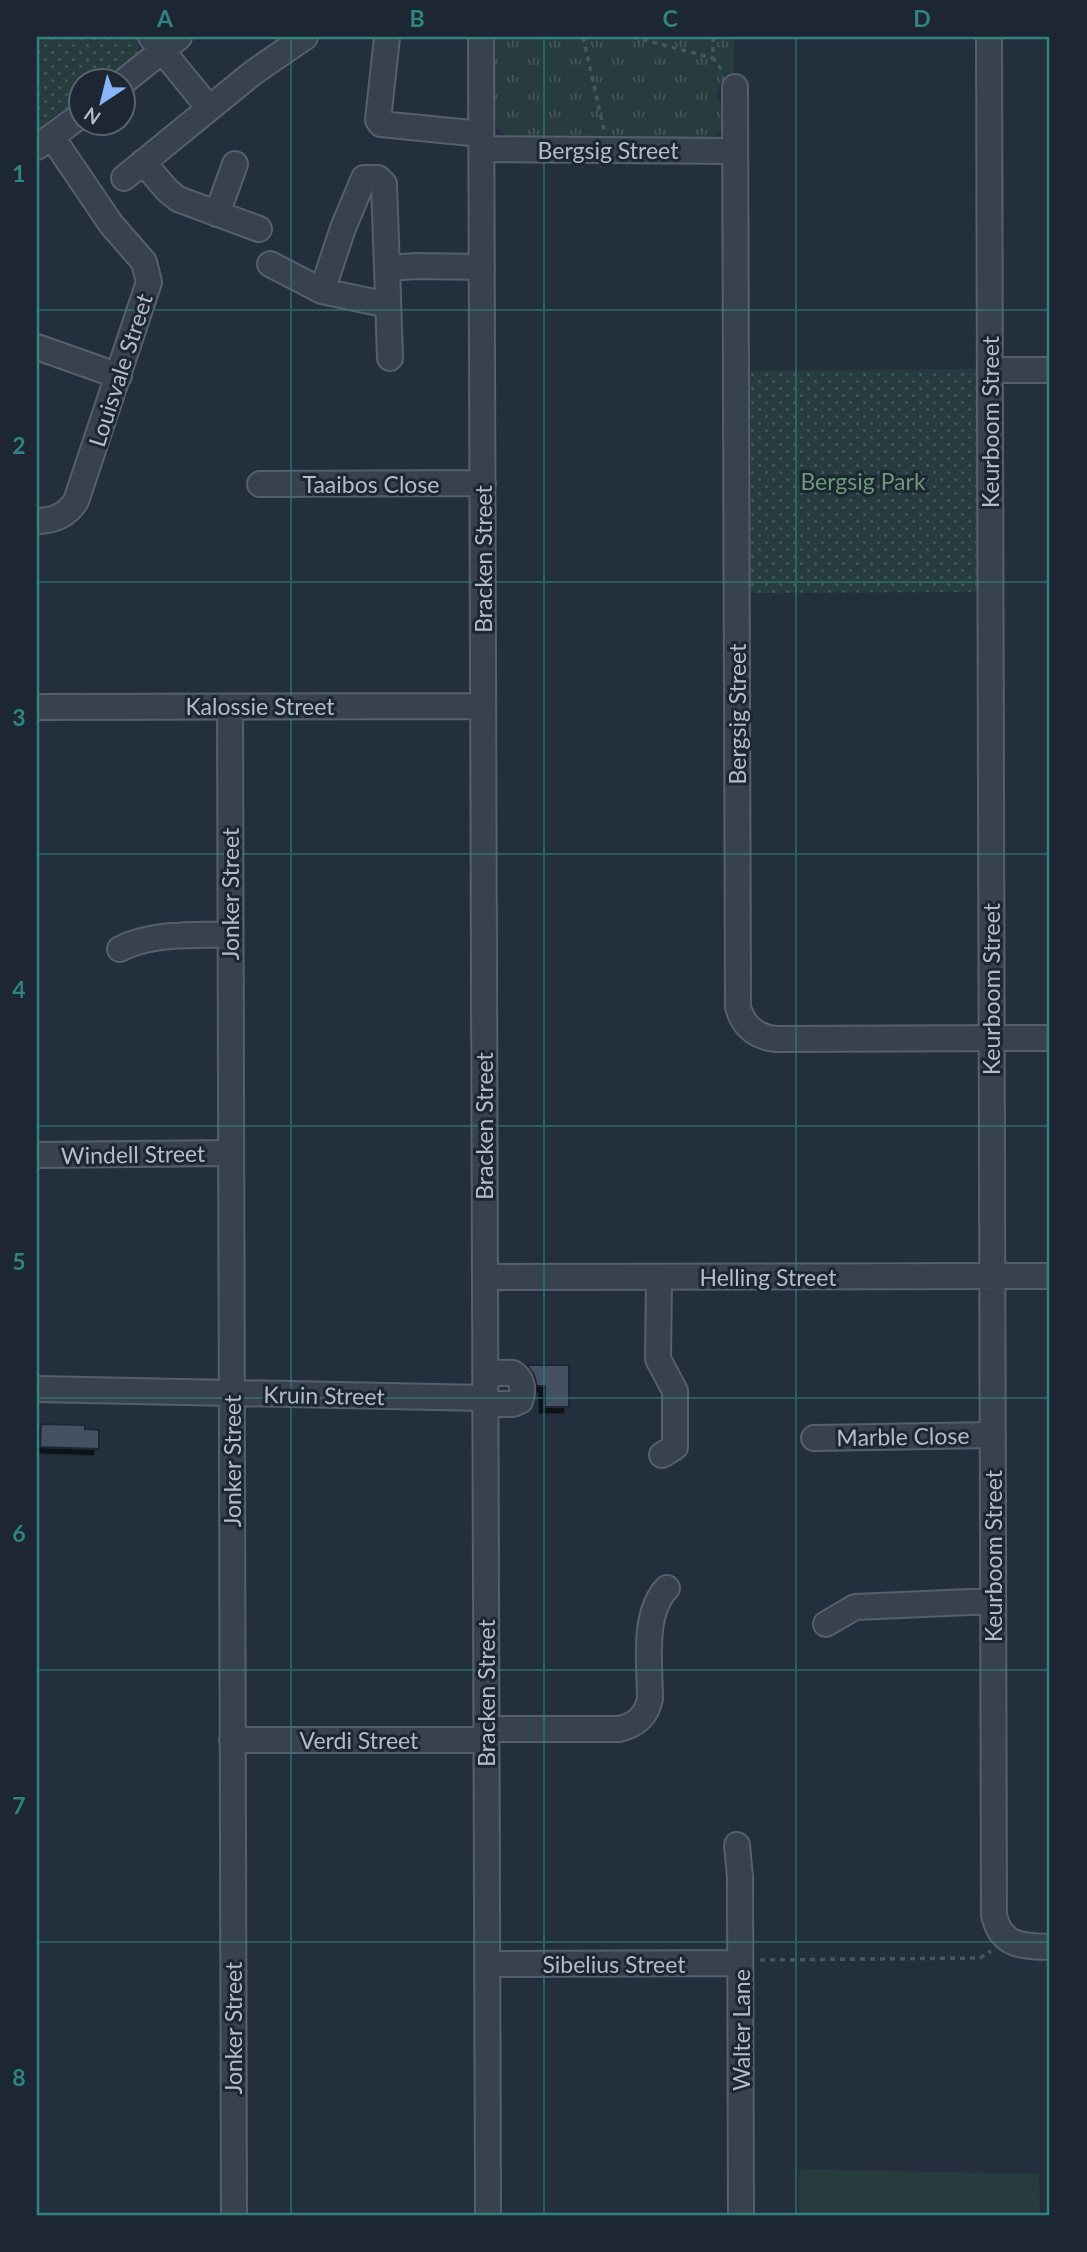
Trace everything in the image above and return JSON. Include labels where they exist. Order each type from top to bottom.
[{"type":"street","points":[[124,178],[279,53],[306,37]]},
{"type":"street","name":"Bergsig Street","points":[[387,37],[378,120],[381,124],[482,141],[608,150],[735,151]]},
{"type":"street","name":"Bracken Street","points":[[481,37],[488,2215]]},
{"type":"street","name":"Keurboom Street","points":[[989,37],[994,1915],[996,1924],[1005,1937],[1025,1946],[1050,1947]]},
{"type":"street","points":[[136,69],[164,41],[209,108]]},
{"type":"street","name":"Bergsig Street","points":[[735,87],[738,1007],[747,1026],[768,1038],[1050,1038]]},
{"type":"street","points":[[45,142],[66,126]]},
{"type":"street","name":"Louisvale Street","points":[[37,521],[59,517],[76,501],[147,289],[148,270],[45,142]]},
{"type":"street","points":[[143,162],[178,199],[259,229]]},
{"type":"street","points":[[217,214],[235,164]]},
{"type":"street","points":[[322,291],[342,228],[361,182],[368,177],[378,178],[384,184],[390,358]]},
{"type":"street","points":[[270,264],[322,291],[388,305]]},
{"type":"street","points":[[387,268],[482,267]]},
{"type":"street","points":[[37,347],[119,376]]},
{"type":"street","points":[[990,370],[1050,370]]},
{"type":"street","name":"Taaibos Close","points":[[260,484],[483,483]]},
{"type":"street","name":"Kalossie Street","points":[[37,707],[483,706]]},
{"type":"street","name":"Jonker Street","points":[[230,707],[234,2215]]},
{"type":"street","points":[[120,949],[151,938],[230,934]]},
{"type":"street","name":"Windell Street","points":[[37,1155],[230,1153]]},
{"type":"street","name":"Helling Street","points":[[485,1278],[1050,1276]]},
{"type":"street","points":[[659,1278],[658,1359],[676,1391],[675,1447],[662,1455]]},
{"type":"street","name":"Kruin Street","points":[[37,1389],[233,1393],[513,1404],[520,1401],[522,1382],[517,1375],[485,1372]]},
{"type":"street","name":"Marble Close","points":[[814,1438],[993,1435]]},
{"type":"street","name":"Verdi Street","points":[[232,1740],[486,1735],[619,1729],[636,1723],[646,1712],[650,1699],[652,1612],[660,1595],[667,1588]]},
{"type":"street","points":[[826,1624],[855,1607],[993,1601]]},
{"type":"street","name":"Walter Lane","points":[[737,1845],[740,1877],[741,2215]]},
{"type":"street","name":"Sibelius Street","points":[[487,1964],[740,1963]]},
{"type":"path","points":[[583,37],[608,150]]},
{"type":"path","points":[[634,37],[713,58]]},
{"type":"path","points":[[713,37],[713,58],[735,87]]},
{"type":"path","points":[[740,1963],[759,1960],[980,1958]]},
{"type":"green space","points":[[37,37],[137,37],[139,48],[134,60],[126,66],[66,66],[66,113],[37,133]]},
{"type":"green space","points":[[494,37],[734,37],[734,77],[720,84],[716,95],[723,109],[725,126],[718,135],[706,139],[506,137],[497,128],[495,121]]},
{"type":"green space","name":"Bergsig Park","points":[[979,369],[980,592],[746,593],[746,371]]},
{"type":"green space","points":[[802,2169],[1039,2174],[1040,2215],[799,2215],[799,2173]]},
{"type":"building","points":[[527,1365],[569,1365],[569,1407],[545,1407],[545,1386],[537,1386]]},
{"type":"building","points":[[41,1424],[85,1425],[85,1429],[99,1430],[99,1449],[40,1447]]}]
